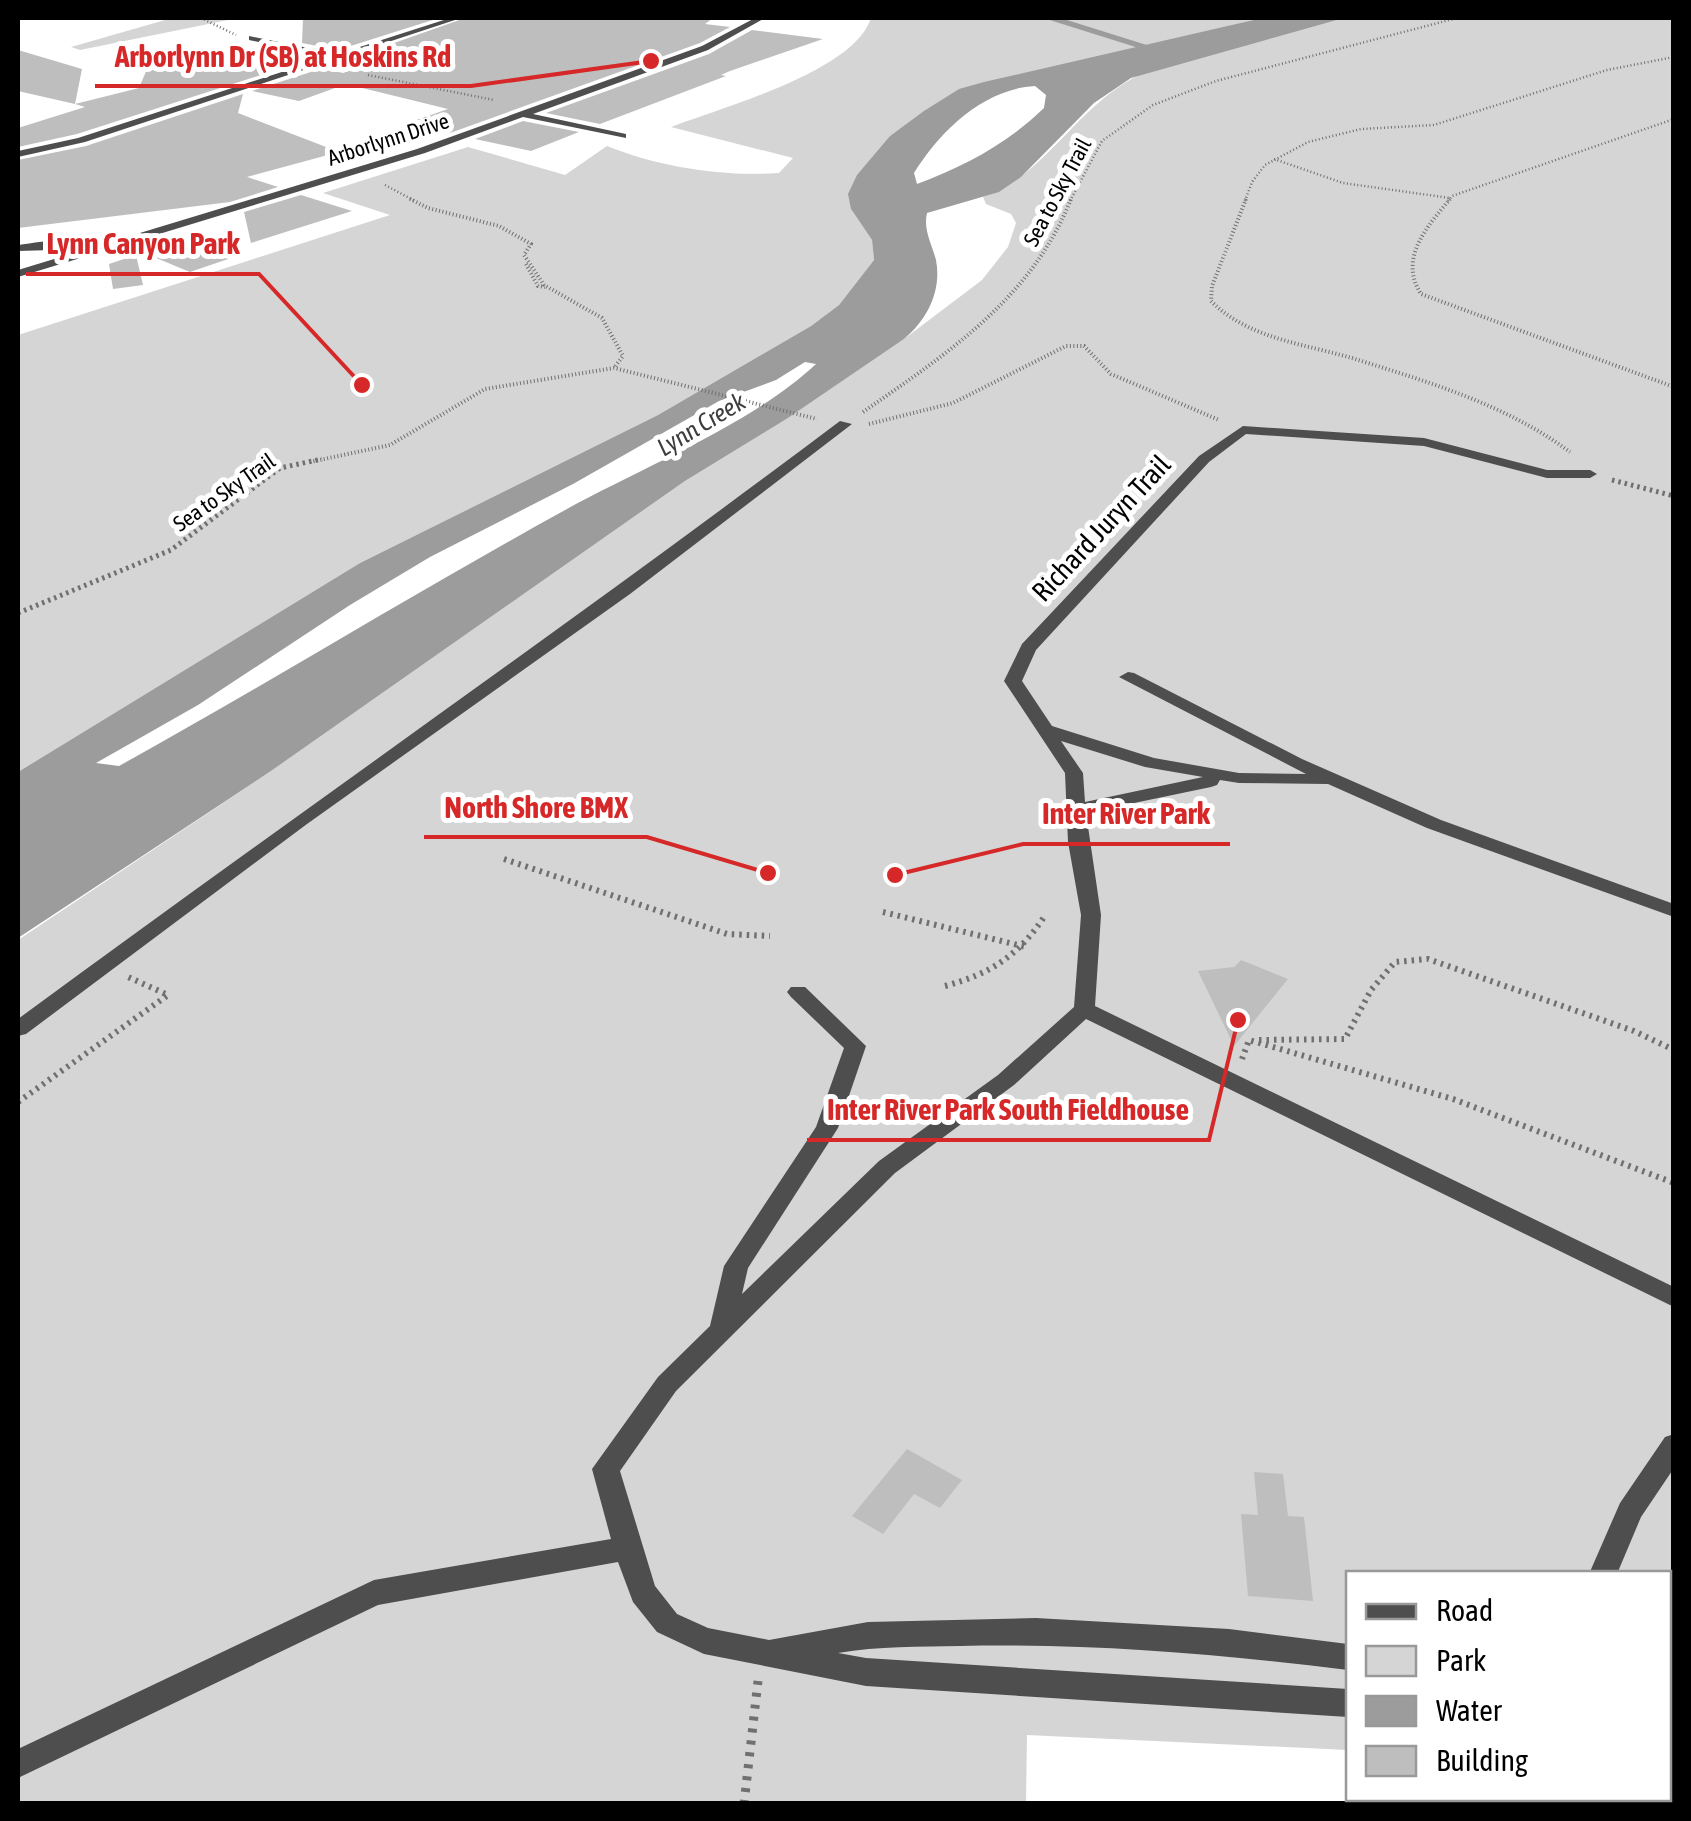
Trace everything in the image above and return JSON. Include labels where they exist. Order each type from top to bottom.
[{"type":"street","points":[[18,154],[62,146],[320,62],[340,61],[457,18]]},
{"type":"street","name":"Arborlynn Drive","points":[[18,274],[366,168],[715,44],[761,18]]},
{"type":"street","points":[[252,38],[340,61]]},
{"type":"street","points":[[522,114],[622,136]]},
{"type":"street","points":[[18,248],[78,244],[97,250]]},
{"type":"street","points":[[18,1029],[300,820],[624,591],[845,424]]},
{"type":"street","points":[[1243,430],[1424,442],[1546,474],[1590,474]]},
{"type":"street","name":"Richard Juryn Trail","points":[[1084,1009],[1091,914],[1074,772],[1013,682],[1028,648],[1204,458],[1243,430]]},
{"type":"street","points":[[1128,677],[1334,780],[1434,824],[1674,911]]},
{"type":"street","points":[[1046,730],[1151,764],[1239,778]]},
{"type":"street","points":[[1076,809],[1192,783],[1239,778],[1334,780]]},
{"type":"street","points":[[721,1332],[736,1266],[826,1128],[855,1046],[798,992]]},
{"type":"street","points":[[1346,1703],[866,1672],[704,1641],[666,1623],[643,1592],[606,1468],[667,1384],[887,1167],[1006,1080],[1084,1009],[1674,1298]]},
{"type":"street","points":[[1603,1571],[1630,1512],[1674,1445]]},
{"type":"street","points":[[18,1764],[374,1593],[627,1548]]},
{"type":"street","points":[[762,1653],[868,1634],[1036,1630],[1230,1642],[1346,1658]]},
{"type":"path","points":[[201,18],[252,38]]},
{"type":"path","name":"Sea to Sky Trail","points":[[845,424],[930,365],[1014,294],[1044,258],[1093,152],[1118,126],[1146,110],[1218,82],[1457,18]]},
{"type":"path","points":[[1674,57],[1607,70],[1434,125],[1404,124],[1318,138],[1274,159],[1258,170],[1252,182],[1212,286],[1212,302],[1234,323],[1350,358],[1500,412],[1538,428],[1568,450],[1590,474],[1674,496]]},
{"type":"path","points":[[368,75],[536,109]]},
{"type":"path","points":[[1274,159],[1343,183],[1450,198],[1674,119]]},
{"type":"path","points":[[366,168],[376,180],[428,208],[498,226],[528,242],[520,254],[538,286],[549,288],[602,318],[623,356],[614,368]]},
{"type":"path","points":[[1450,198],[1416,241],[1412,280],[1422,294],[1674,388]]},
{"type":"path","points":[[845,424],[863,425],[954,403],[1066,346],[1084,346],[1111,374],[1243,430]]},
{"type":"path","name":"Sea to Sky Trail","points":[[18,612],[172,550],[280,468],[390,444],[485,389],[614,368],[682,382],[820,420]]},
{"type":"path","points":[[504,859],[727,934],[770,936]]},
{"type":"path","points":[[884,912],[1026,947]]},
{"type":"path","points":[[945,986],[990,974],[1026,947],[1044,917]]},
{"type":"path","points":[[1249,1040],[1344,1039],[1371,990],[1395,962],[1428,958],[1674,1050]]},
{"type":"path","points":[[18,1102],[168,995],[104,968]]},
{"type":"path","points":[[1234,1084],[1249,1040]]},
{"type":"path","points":[[1249,1040],[1454,1100],[1674,1184]]},
{"type":"path","points":[[744,1804],[762,1653]]},
{"type":"green space","points":[[172,18],[238,18],[80,50],[71,47]]},
{"type":"green space","points":[[871,18],[1262,18],[959,90],[890,136],[851,209],[872,240],[874,260],[839,305],[811,326],[658,415],[360,563],[18,772],[18,335],[390,215],[323,193],[468,147],[565,175],[607,146],[692,169],[779,173],[793,158],[671,127],[814,71],[860,37]]},
{"type":"green space","points":[[1344,18],[1673,18],[1673,1803],[1555,1801],[1671,1801],[1671,1571],[1346,1571],[1346,1750],[1027,1735],[1026,1804],[18,1803],[18,940],[271,771],[685,481],[788,418],[904,339],[982,280],[1008,247],[1016,223],[1011,214],[986,204],[983,197],[1027,172],[1105,97],[1153,69]]},
{"type":"water","points":[[1262,18],[1344,18],[1131,78],[1094,103],[1021,177],[999,192],[927,213],[926,225],[936,260],[935,294],[920,323],[904,339],[788,418],[685,481],[271,771],[18,938],[18,772],[360,563],[658,415],[811,326],[839,305],[874,260],[872,240],[851,209],[848,194],[857,175],[890,136],[924,111],[959,89]],"holes":[[[1035,86],[1046,95],[1044,108],[1030,121],[985,152],[917,184],[914,173],[925,157],[965,115],[998,95]],[[805,362],[816,364],[730,425],[511,540],[119,766],[96,763],[198,705],[430,557],[573,484],[719,401],[776,380]]]},
{"type":"building","points":[[303,18],[439,18],[338,50],[302,43]]},
{"type":"building","points":[[465,18],[713,18],[705,24],[730,27],[700,43],[450,133],[405,124],[448,109],[346,84],[299,101],[252,91],[320,69],[344,73],[351,67],[343,61]]},
{"type":"building","points":[[752,30],[823,39],[730,71],[721,75],[726,76],[600,124],[546,113],[709,54]]},
{"type":"building","points":[[18,50],[82,69],[75,104],[18,91]]},
{"type":"building","points":[[302,55],[314,58],[77,134],[18,147],[18,128],[85,107],[75,104],[139,88],[147,69],[302,61]]},
{"type":"building","points":[[243,94],[238,113],[339,152],[247,177],[278,187],[230,202],[18,228],[18,160],[86,146]]},
{"type":"building","points":[[523,121],[579,132],[531,151],[475,139]]},
{"type":"building","points":[[301,195],[352,211],[251,243],[244,212]]},
{"type":"building","points":[[193,238],[237,256],[190,272],[144,253]]},
{"type":"building","points":[[136,255],[143,285],[113,289],[109,264]]},
{"type":"building","points":[[1241,960],[1288,979],[1234,1046],[1198,971],[1234,967]]},
{"type":"building","points":[[907,1449],[962,1480],[940,1508],[914,1494],[883,1534],[852,1516]]},
{"type":"building","points":[[1254,1472],[1283,1474],[1288,1516],[1304,1517],[1313,1601],[1248,1596],[1241,1514],[1258,1515]]},
{"type":"waterway","points":[[1052,18],[1157,51]]},
{"type":"place","name":"Arborlynn Dr (SB) at Hoskins Rd","points":[[651,61]]},
{"type":"place","name":"Lynn Canyon Park","points":[[362,385]]},
{"type":"place","name":"North Shore BMX","points":[[768,873]]},
{"type":"place","name":"Inter River Park","points":[[895,875]]},
{"type":"place","name":"Inter River Park South Fieldhouse","points":[[1238,1020]]},
{"type":"water label","name":"Lynn Creek","points":[[701,424]]}]
